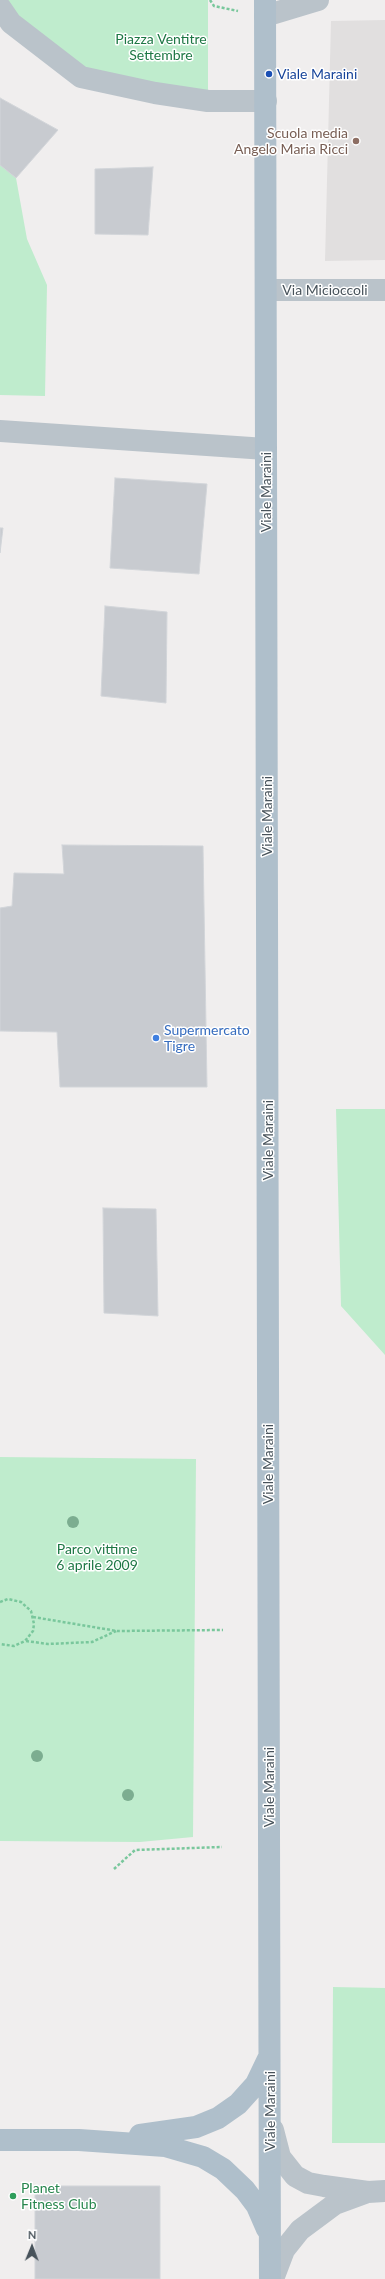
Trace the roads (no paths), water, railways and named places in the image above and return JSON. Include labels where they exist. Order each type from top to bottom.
[{"type":"main road","name":"Viale Maraini","points":[[265,8],[270,2279]]},
{"type":"main road","points":[[79,2140],[164,2133],[196,2127],[218,2118],[238,2104],[256,2084],[270,2056]]},
{"type":"main road","points":[[0,2140],[79,2140],[165,2146],[203,2157],[223,2169],[245,2190],[257,2206],[270,2234]]},
{"type":"street","points":[[265,8],[318,0]]},
{"type":"street","points":[[0,8],[11,23],[81,77],[155,93],[208,101],[266,101]]},
{"type":"street","name":"Via Micioccoli","points":[[266,290],[385,290]]},
{"type":"street","points":[[0,431],[266,449]]},
{"type":"street","points":[[270,2117],[280,2157],[295,2176],[308,2183],[376,2192]]},
{"type":"street","points":[[273,2279],[284,2250],[300,2230],[335,2204],[376,2192]]},
{"type":"place","name":"Viale Maraini","points":[[269,74]]},
{"type":"place","name":"Scuola media Angelo Maria Ricci","points":[[356,141]]},
{"type":"place","name":"Supermercato Tigre","points":[[156,1038]]},
{"type":"place","name":"Planet Fitness Club","points":[[13,2196]]},
{"type":"park label","name":"Piazza Ventitre Settembre","points":[[161,48]]},
{"type":"park label","name":"Parco vittime 6 aprile 2009","points":[[97,1558]]}]
